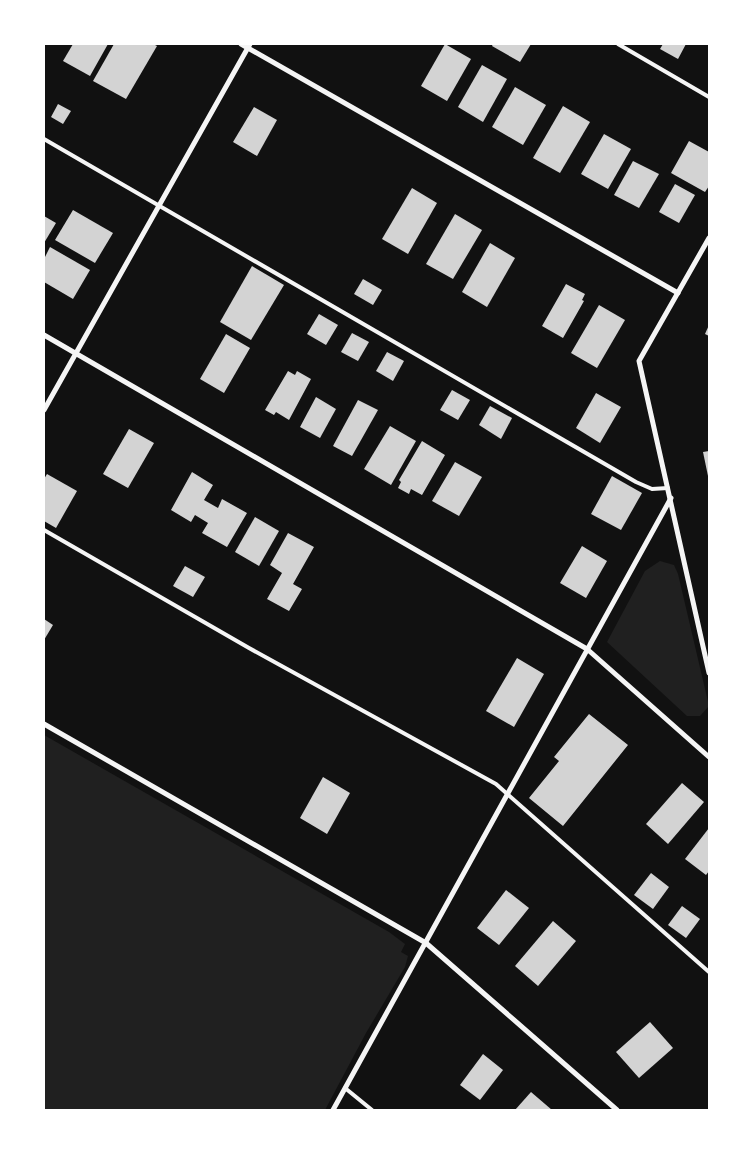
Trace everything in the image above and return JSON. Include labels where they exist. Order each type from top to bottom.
[{"type":"street","points":[[241,44],[249,46],[678,293]]},
{"type":"street","points":[[44,410],[249,46]]},
{"type":"street","points":[[709,238],[639,361],[709,673]]},
{"type":"street","points":[[44,335],[587,649],[709,757]]},
{"type":"street","points":[[333,1110],[670,498]]},
{"type":"street","points":[[44,724],[426,943],[617,1110]]},
{"type":"lane","points":[[618,44],[709,97]]},
{"type":"lane","points":[[44,139],[636,482],[652,489],[668,488]]},
{"type":"lane","points":[[44,530],[249,648],[427,744],[496,784],[709,972]]},
{"type":"lane","points":[[345,1088],[372,1110]]},
{"type":"shaded area","points":[[660,561],[674,565],[678,574],[709,706],[700,716],[687,716],[607,642],[645,571]]},
{"type":"shaded area","points":[[44,735],[389,932],[405,944],[401,952],[408,956],[405,967],[366,1033],[325,1110],[44,1110]]},
{"type":"building","points":[[73,44],[108,44],[90,76],[63,61]]},
{"type":"building","points":[[114,44],[153,44],[157,46],[126,99],[93,81]]},
{"type":"building","points":[[445,44],[471,59],[447,101],[421,86]]},
{"type":"building","points":[[493,44],[531,44],[520,62],[492,46]]},
{"type":"building","points":[[663,44],[686,44],[678,59],[660,49]]},
{"type":"building","points":[[482,65],[507,79],[483,122],[458,107]]},
{"type":"building","points":[[515,87],[546,105],[523,145],[492,127]]},
{"type":"building","points":[[58,104],[71,111],[63,124],[51,117]]},
{"type":"building","points":[[563,106],[590,122],[560,173],[533,158]]},
{"type":"building","points":[[254,107],[277,120],[257,156],[233,142]]},
{"type":"building","points":[[604,134],[631,149],[608,189],[581,174]]},
{"type":"building","points":[[689,141],[709,152],[709,186],[705,192],[671,173]]},
{"type":"building","points":[[633,161],[659,174],[639,208],[614,195]]},
{"type":"building","points":[[675,184],[695,195],[679,223],[659,212]]},
{"type":"building","points":[[412,188],[437,203],[408,254],[382,239]]},
{"type":"building","points":[[73,210],[113,233],[95,263],[55,240]]},
{"type":"building","points":[[455,214],[482,230],[453,279],[426,264]]},
{"type":"building","points":[[44,216],[56,223],[44,243]]},
{"type":"building","points":[[490,243],[515,258],[487,307],[462,292]]},
{"type":"building","points":[[50,247],[90,270],[73,299],[44,282],[44,259]]},
{"type":"building","points":[[252,266],[284,285],[251,340],[220,322]]},
{"type":"building","points":[[363,279],[382,290],[373,305],[354,294]]},
{"type":"building","points":[[566,284],[585,294],[582,300],[584,301],[563,338],[542,326]]},
{"type":"building","points":[[599,305],[625,320],[597,368],[571,353]]},
{"type":"building","points":[[319,314],[338,325],[326,345],[307,334]]},
{"type":"building","points":[[709,325],[709,336],[705,334]]},
{"type":"building","points":[[352,333],[369,342],[358,361],[341,352]]},
{"type":"building","points":[[226,334],[250,348],[224,393],[200,379]]},
{"type":"building","points":[[387,352],[404,361],[393,381],[376,371]]},
{"type":"building","points":[[288,371],[295,375],[297,371],[311,379],[289,420],[276,412],[274,415],[265,410]]},
{"type":"building","points":[[452,390],[470,400],[458,420],[440,410]]},
{"type":"building","points":[[596,393],[621,407],[600,443],[576,428]]},
{"type":"building","points":[[316,397],[336,409],[320,438],[300,427]]},
{"type":"building","points":[[358,400],[378,410],[352,456],[333,446]]},
{"type":"building","points":[[490,406],[512,418],[501,439],[479,425]]},
{"type":"building","points":[[390,426],[416,441],[391,485],[364,469]]},
{"type":"building","points":[[129,429],[154,443],[128,488],[103,474]]},
{"type":"building","points":[[422,441],[445,455],[422,495],[411,489],[409,494],[398,488],[401,482],[399,480]]},
{"type":"building","points":[[709,451],[709,476],[708,476],[703,452]]},
{"type":"building","points":[[455,462],[482,477],[459,516],[432,501]]},
{"type":"building","points":[[192,472],[213,485],[204,500],[218,508],[222,499],[247,513],[227,547],[202,533],[208,523],[195,515],[191,522],[171,510]]},
{"type":"building","points":[[47,474],[77,491],[56,528],[44,521],[44,479]]},
{"type":"building","points":[[612,476],[642,493],[621,530],[591,514]]},
{"type":"building","points":[[255,517],[279,531],[259,566],[235,552]]},
{"type":"building","points":[[288,533],[314,547],[293,584],[302,589],[289,611],[267,599],[282,573],[270,565]]},
{"type":"building","points":[[582,546],[607,561],[586,598],[560,583]]},
{"type":"building","points":[[185,566],[205,577],[193,597],[173,586]]},
{"type":"building","points":[[44,619],[53,625],[44,640]]},
{"type":"building","points":[[517,658],[544,674],[514,727],[486,711]]},
{"type":"building","points":[[589,714],[628,745],[563,826],[529,798],[559,761],[554,757]]},
{"type":"building","points":[[323,777],[350,793],[327,834],[300,818]]},
{"type":"building","points":[[682,783],[704,802],[668,844],[646,824]]},
{"type":"building","points":[[709,828],[709,871],[706,875],[685,859]]},
{"type":"building","points":[[651,873],[669,887],[653,909],[634,895]]},
{"type":"building","points":[[506,890],[529,908],[499,945],[477,928]]},
{"type":"building","points":[[682,906],[700,919],[686,938],[668,925]]},
{"type":"building","points":[[553,921],[576,941],[538,986],[515,966]]},
{"type":"building","points":[[650,1022],[673,1048],[639,1078],[616,1052]]},
{"type":"building","points":[[483,1054],[503,1070],[480,1100],[460,1085]]},
{"type":"building","points":[[531,1092],[552,1110],[515,1110]]}]
